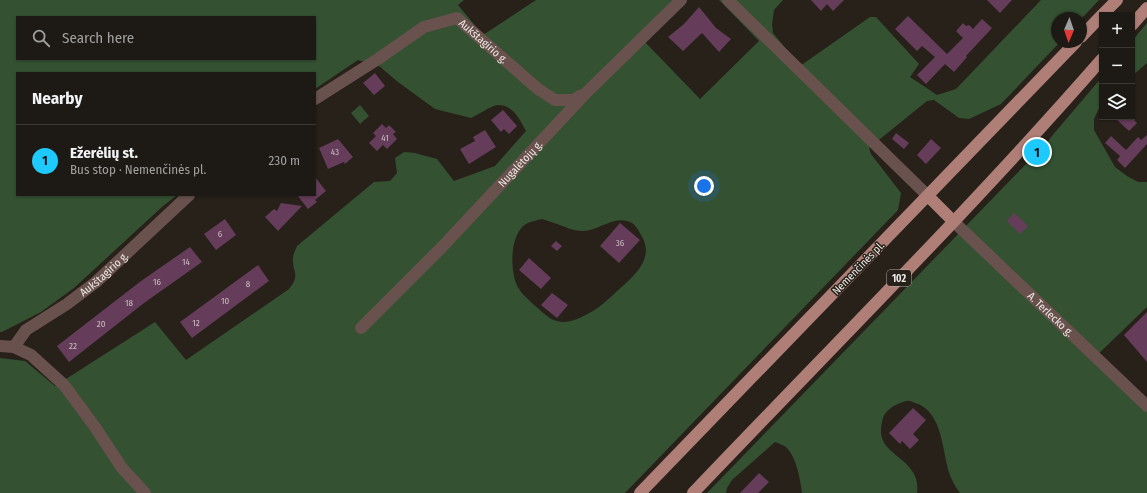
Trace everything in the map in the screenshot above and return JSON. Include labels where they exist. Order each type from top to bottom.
[{"type":"main road","points":[[1105,12],[1116,0]]},
{"type":"main road","points":[[1135,22],[1147,8]]},
{"type":"main road","points":[[1087,31],[1099,18]]},
{"type":"main road","name":"Nemenčinės pl.","points":[[640,493],[1070,48]]},
{"type":"main road","name":"102","points":[[693,493],[954,221],[1099,62]]},
{"type":"main road","points":[[928,196],[954,221]]},
{"type":"street","name":"Nugalėtojų g.","points":[[361,328],[443,246],[587,92],[681,0]]},
{"type":"street","points":[[728,0],[928,196]]},
{"type":"street","name":"Aukštagirio g.","points":[[316,98],[378,59],[424,27],[457,18],[538,89],[555,100],[573,100],[587,92]]},
{"type":"street","name":"Aukštagirio g.","points":[[14,347],[26,330],[67,304],[96,282],[188,196]]},
{"type":"street","name":"A. Terlecko g.","points":[[954,221],[1147,406]]},
{"type":"street","points":[[0,346],[14,347],[31,355],[64,385],[95,427],[122,468],[145,493]]},
{"type":"green space","points":[[0,0],[464,0],[458,5],[483,35],[536,0],[687,0],[644,41],[700,99],[759,41],[719,0],[783,0],[774,10],[772,24],[773,33],[800,66],[870,17],[876,17],[919,64],[910,77],[937,95],[956,89],[1041,0],[1099,0],[1087,13],[1051,12],[1051,48],[1054,48],[1001,104],[969,119],[959,118],[934,100],[927,101],[869,148],[871,154],[901,193],[898,210],[625,493],[0,493],[0,358],[25,361],[55,386],[155,322],[186,360],[289,289],[295,280],[293,258],[297,246],[374,182],[390,181],[397,173],[395,158],[404,152],[415,153],[437,159],[454,181],[495,166],[526,131],[512,110],[503,105],[494,106],[471,118],[435,109],[379,66],[358,60],[316,88],[316,72],[16,72],[16,196],[176,196],[74,288],[41,312],[0,332]],"holes":[[[542,219],[572,230],[583,231],[594,229],[610,222],[621,220],[629,222],[634,224],[641,235],[645,244],[646,253],[640,268],[604,303],[582,317],[561,322],[547,316],[528,300],[519,289],[512,264],[514,243],[522,228],[530,222]]]},
{"type":"green space","points":[[1147,23],[1147,63],[1135,73],[1135,48],[1135,37]]},
{"type":"green space","points":[[1099,81],[1099,108],[1094,119],[1094,130],[1115,167],[1138,182],[1147,182],[1147,307],[1093,359],[1147,411],[1147,493],[960,493],[949,472],[935,420],[923,407],[909,401],[896,405],[887,411],[883,418],[881,430],[882,439],[886,446],[913,472],[917,482],[917,493],[802,493],[798,469],[793,458],[787,448],[775,442],[732,480],[726,493],[707,493],[1027,163],[1040,154],[1051,137]]},
{"type":"green space","points":[[360,105],[369,116],[360,124],[351,113]]},
{"type":"building","points":[[811,0],[844,0],[833,11],[827,4],[821,11]]},
{"type":"building","points":[[987,0],[1012,0],[1000,13]]},
{"type":"building","points":[[699,7],[716,28],[731,39],[719,52],[702,33],[683,51],[668,37],[684,24]]},
{"type":"building","points":[[908,16],[947,54],[963,38],[956,31],[963,23],[966,26],[969,25],[973,29],[982,19],[992,28],[966,56],[967,57],[954,72],[945,64],[926,84],[917,75],[935,57],[922,46],[917,51],[895,29]]},
{"type":"building","points":[[375,73],[385,86],[374,95],[363,83]]},
{"type":"building","points":[[503,110],[517,126],[509,134],[504,129],[501,132],[491,120]]},
{"type":"building","points":[[1117,120],[1134,120],[1137,123],[1129,131]]},
{"type":"building","points":[[382,124],[386,128],[389,125],[396,132],[393,134],[397,139],[387,149],[383,145],[377,151],[369,143],[376,136],[373,133]]},
{"type":"building","points":[[485,130],[496,147],[469,164],[460,149],[475,141],[473,137]]},
{"type":"building","points":[[896,133],[909,143],[904,149],[892,139]]},
{"type":"building","points":[[1147,135],[1147,144],[1125,168],[1117,160],[1120,156],[1105,143],[1111,136],[1126,150],[1138,137],[1141,140]]},
{"type":"building","points":[[338,139],[353,157],[345,164],[344,162],[328,169],[319,148]]},
{"type":"building","points":[[931,139],[941,148],[926,164],[917,155]]},
{"type":"building","points":[[316,178],[326,191],[315,200],[317,202],[308,209],[298,196],[316,196]]},
{"type":"building","points":[[281,203],[302,206],[278,231],[265,217],[274,209],[277,211]]},
{"type":"building","points":[[1014,213],[1028,226],[1020,234],[1007,221]]},
{"type":"building","points":[[225,219],[236,235],[216,250],[204,234]]},
{"type":"building","points":[[620,223],[640,240],[619,263],[600,246]]},
{"type":"building","points":[[556,241],[562,246],[557,251],[551,246]]},
{"type":"building","points":[[190,247],[202,262],[144,303],[69,362],[57,346],[141,281]]},
{"type":"building","points":[[529,258],[551,278],[541,289],[519,270]]},
{"type":"building","points":[[258,265],[269,281],[192,338],[180,322]]},
{"type":"building","points":[[552,293],[568,305],[557,318],[541,305]]},
{"type":"building","points":[[1147,312],[1147,362],[1124,335]]},
{"type":"building","points":[[913,408],[926,420],[913,434],[919,440],[910,449],[902,441],[900,444],[889,433]]},
{"type":"building","points":[[759,473],[769,482],[758,493],[740,493]]},
{"type":"place","name":"Ežerėlių st.","points":[[1037,152]]}]
